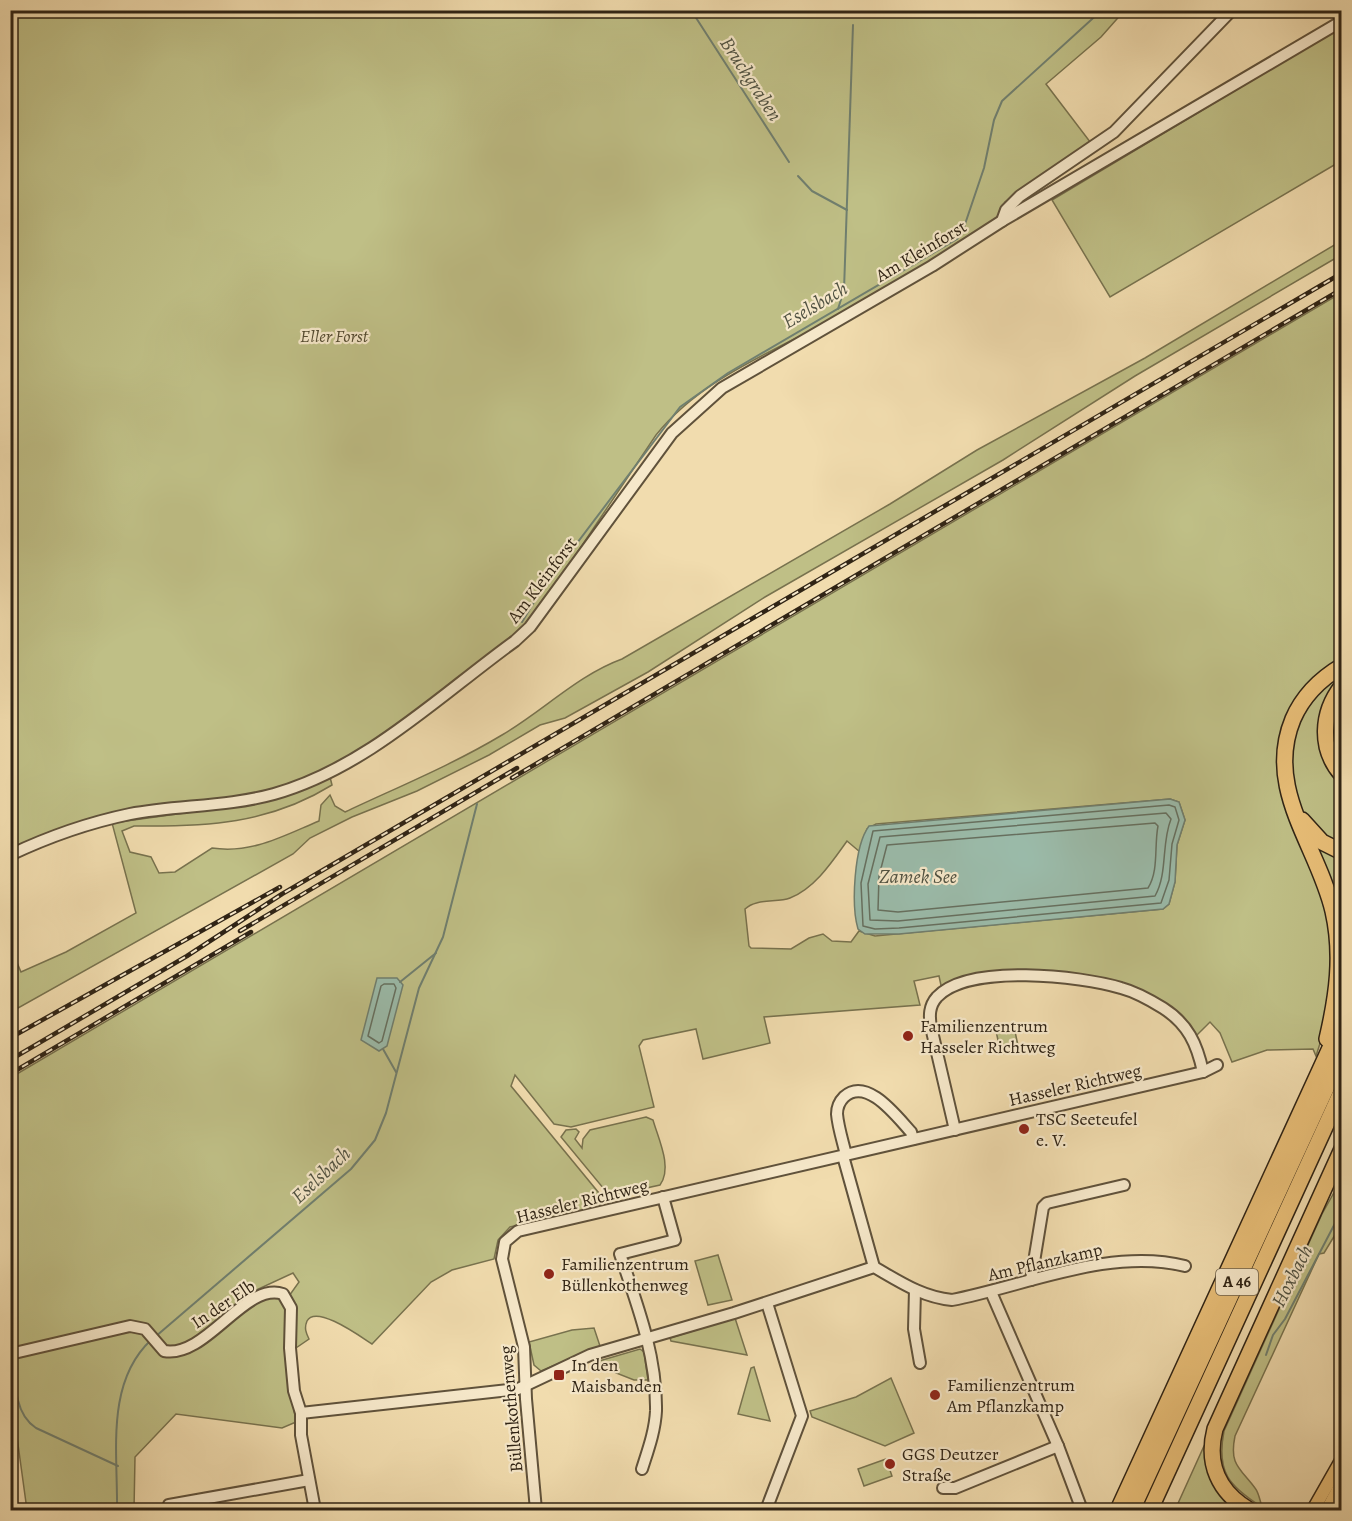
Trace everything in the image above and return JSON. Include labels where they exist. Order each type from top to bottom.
[{"type":"highway","points":[[1319,1071],[1336,994],[1338,936],[1332,909],[1287,795],[1284,755],[1289,729],[1297,710],[1312,688],[1341,666]]},
{"type":"highway","points":[[1341,686],[1326,715],[1325,736],[1329,754],[1341,775]]},
{"type":"highway","points":[[1294,810],[1322,842],[1341,852]]},
{"type":"highway","points":[[1118,1510],[1341,1022]]},
{"type":"highway","name":"A 46","points":[[1132,1510],[1341,1054]]},
{"type":"highway","name":"A 46","points":[[1150,1510],[1341,1090]]},
{"type":"highway","points":[[1250,1510],[1224,1489],[1217,1477],[1211,1444],[1221,1413],[1341,1149]]},
{"type":"highway","points":[[1311,1215],[1341,1171]]},
{"type":"main road","points":[[1313,1510],[1341,1459]]},
{"type":"main road","points":[[1328,1510],[1341,1482]]},
{"type":"street","name":"Am Kleinforst","points":[[1002,221],[1009,206],[1114,132],[1232,10]]},
{"type":"street","name":"Am Kleinforst","points":[[10,855],[61,831],[131,814],[221,805],[276,793],[336,769],[376,746],[515,642],[530,627],[659,449],[703,402],[747,372],[932,266],[1002,221],[1341,21]]},
{"type":"street","points":[[1035,186],[1041,199]]},
{"type":"street","points":[[955,1130],[931,1027],[930,1010],[940,995],[978,980],[1001,976],[1048,976],[1081,979],[1123,988],[1164,1009],[1180,1022],[1198,1046],[1203,1072]]},
{"type":"street","name":"Hasseler Richtweg","points":[[510,1237],[518,1231],[537,1226],[1203,1072],[1217,1065]]},
{"type":"street","points":[[301,1413],[526,1387],[590,1355],[648,1340],[874,1267],[845,1155],[837,1110],[842,1099],[852,1093],[866,1092],[878,1099],[911,1132],[913,1139]]},
{"type":"street","points":[[1031,1280],[1043,1207],[1047,1203],[1124,1185]]},
{"type":"street","name":"Hasseler Richtweg","points":[[648,1340],[620,1254],[675,1240],[663,1197]]},
{"type":"street","name":"Büllenkothenweg","points":[[510,1237],[503,1248],[502,1259],[524,1347],[537,1510]]},
{"type":"street","name":"Am Pflanzkamp","points":[[874,1267],[915,1290],[934,1298],[952,1300],[991,1292],[1031,1280],[1125,1261],[1166,1261],[1185,1266]]},
{"type":"street","points":[[915,1290],[914,1329],[920,1363]]},
{"type":"street","name":"In der Elb","points":[[13,1353],[129,1326],[140,1326],[169,1352],[185,1349],[261,1296],[274,1292],[283,1294],[288,1298],[291,1308],[290,1348],[294,1391],[301,1413],[301,1435],[315,1510]]},
{"type":"street","points":[[991,1292],[1058,1446],[1082,1510]]},
{"type":"street","points":[[766,1510],[802,1416],[767,1303]]},
{"type":"street","points":[[642,1469],[651,1442],[656,1412],[648,1340]]},
{"type":"street","points":[[943,1488],[955,1488],[1058,1446]]},
{"type":"street","points":[[169,1510],[168,1505],[309,1480]]},
{"type":"green space","name":"Eller Forst","points":[[11,11],[1124,11],[1101,37],[1046,84],[1094,147],[1005,202],[996,222],[858,305],[741,367],[695,397],[656,435],[528,626],[365,750],[276,792],[131,812],[11,853]]},
{"type":"green space","points":[[1341,27],[1341,161],[1110,297],[1052,200]]},
{"type":"green space","points":[[1341,241],[1341,255],[1135,376],[1003,460],[765,597],[648,672],[565,718],[540,725],[489,755],[417,791],[352,817],[310,838],[293,854],[11,1012],[10,946],[21,972],[66,952],[136,913],[112,823],[242,805],[330,777],[332,785],[285,808],[261,815],[212,824],[134,826],[122,831],[130,852],[151,857],[159,873],[175,872],[212,848],[254,846],[280,838],[319,821],[321,805],[330,795],[335,806],[345,812],[425,775],[502,735],[590,674],[622,659],[890,504],[977,450],[1145,358]]},
{"type":"green space","points":[[1341,293],[1342,1006],[1323,1034],[1316,1056],[1313,1049],[1267,1050],[1232,1062],[1220,1033],[1210,1022],[1195,1037],[1172,1013],[1123,987],[1000,974],[942,990],[939,976],[914,981],[920,1005],[764,1017],[770,1043],[703,1059],[696,1029],[643,1040],[639,1046],[654,1107],[571,1127],[554,1124],[515,1075],[511,1086],[603,1198],[600,1207],[510,1227],[498,1240],[494,1259],[452,1270],[431,1282],[372,1344],[349,1329],[319,1316],[307,1321],[306,1333],[309,1339],[293,1350],[289,1296],[299,1282],[293,1273],[254,1291],[252,1299],[172,1353],[253,1302],[276,1294],[287,1309],[286,1362],[296,1422],[282,1428],[176,1414],[135,1457],[134,1510],[27,1510],[10,1386],[10,1078]],"holes":[[[1170,799],[1179,802],[1185,820],[1177,845],[1175,882],[1169,904],[1163,909],[875,936],[859,931],[851,942],[832,941],[823,934],[809,938],[791,949],[751,948],[749,946],[745,909],[755,903],[790,898],[799,894],[822,874],[847,841],[860,852],[867,829],[876,824]]]},
{"type":"green space","points":[[1014,1027],[1019,1050],[1001,1054],[996,1031]]},
{"type":"green space","points":[[646,1117],[653,1120],[661,1144],[665,1162],[664,1178],[660,1185],[619,1194],[617,1199],[613,1200],[561,1137],[566,1130],[576,1129],[579,1132],[575,1139],[582,1148],[583,1139],[590,1130]]},
{"type":"green space","points":[[1341,1180],[1341,1225],[1324,1253],[1319,1254],[1235,1436],[1233,1454],[1235,1460],[1256,1490],[1262,1507],[1233,1485],[1224,1468],[1222,1445],[1224,1431],[1322,1214]]},
{"type":"green space","points":[[718,1255],[732,1300],[708,1305],[695,1261]]},
{"type":"green space","points":[[735,1318],[747,1355],[671,1341],[670,1338]]},
{"type":"green space","points":[[594,1328],[600,1346],[541,1371],[534,1365],[529,1342],[572,1330]]},
{"type":"green space","points":[[640,1349],[644,1352],[648,1380],[634,1380],[601,1367],[599,1361]]},
{"type":"green space","points":[[754,1367],[770,1421],[738,1414],[751,1368]]},
{"type":"green space","points":[[891,1378],[914,1433],[885,1446],[812,1417],[810,1411],[856,1397]]},
{"type":"green space","points":[[1206,1446],[1243,1510],[1175,1510]]},
{"type":"green space","points":[[886,1459],[892,1476],[864,1486],[858,1469]]},
{"type":"water","name":"Zamek See","points":[[1170,799],[1179,802],[1185,820],[1177,845],[1175,882],[1169,904],[1163,909],[899,934],[865,934],[858,929],[854,891],[855,876],[860,847],[869,826]]},
{"type":"water","points":[[377,978],[397,978],[403,985],[387,1046],[379,1051],[361,1040]]},
{"type":"waterway","name":"Bruchgraben","points":[[691,10],[789,162]]},
{"type":"waterway","name":"Eselsbach","points":[[522,622],[540,592],[680,407],[728,373],[957,239],[962,233],[984,168],[994,120],[1002,101],[1102,10]]},
{"type":"waterway","points":[[838,309],[844,290],[853,25]]},
{"type":"waterway","name":"Bruchgraben","points":[[798,176],[812,191],[847,210]]},
{"type":"waterway","name":"Eselsbach","points":[[155,1337],[351,1169],[375,1140],[386,1113],[419,988],[443,937],[477,804]]},
{"type":"waterway","points":[[400,982],[436,953]]},
{"type":"waterway","points":[[383,1049],[396,1072]]},
{"type":"waterway","name":"Hoxbach","points":[[1266,1355],[1273,1335],[1285,1319],[1342,1210]]},
{"type":"waterway","points":[[10,1334],[12,1349]]},
{"type":"waterway","name":"Eselsbach","points":[[117,1510],[116,1443],[120,1398],[126,1377],[136,1357],[151,1340]]},
{"type":"waterway","points":[[14,1358],[17,1397],[23,1415],[29,1422],[36,1428],[118,1466]]},
{"type":"railway","points":[[10,1060],[187,956],[282,894],[1342,273]]},
{"type":"railway","points":[[512,778],[1342,289]]},
{"type":"railway","points":[[240,931],[517,768]]},
{"type":"railway","points":[[10,1038],[280,887]]},
{"type":"railway","points":[[10,1074],[251,932]]},
{"type":"place","name":"Familienzentrum Hasseler Richtweg","points":[[908,1036]]},
{"type":"place","name":"TSC Seeteufel e. V.","points":[[1024,1129]]},
{"type":"place","name":"Familienzentrum Büllenkothenweg","points":[[549,1274]]},
{"type":"place","name":"In den Maisbanden","points":[[559,1375]]},
{"type":"place","name":"Familienzentrum Am Pflanzkamp","points":[[935,1395]]},
{"type":"place","name":"GGS Deutzer Straße","points":[[890,1464]]}]
